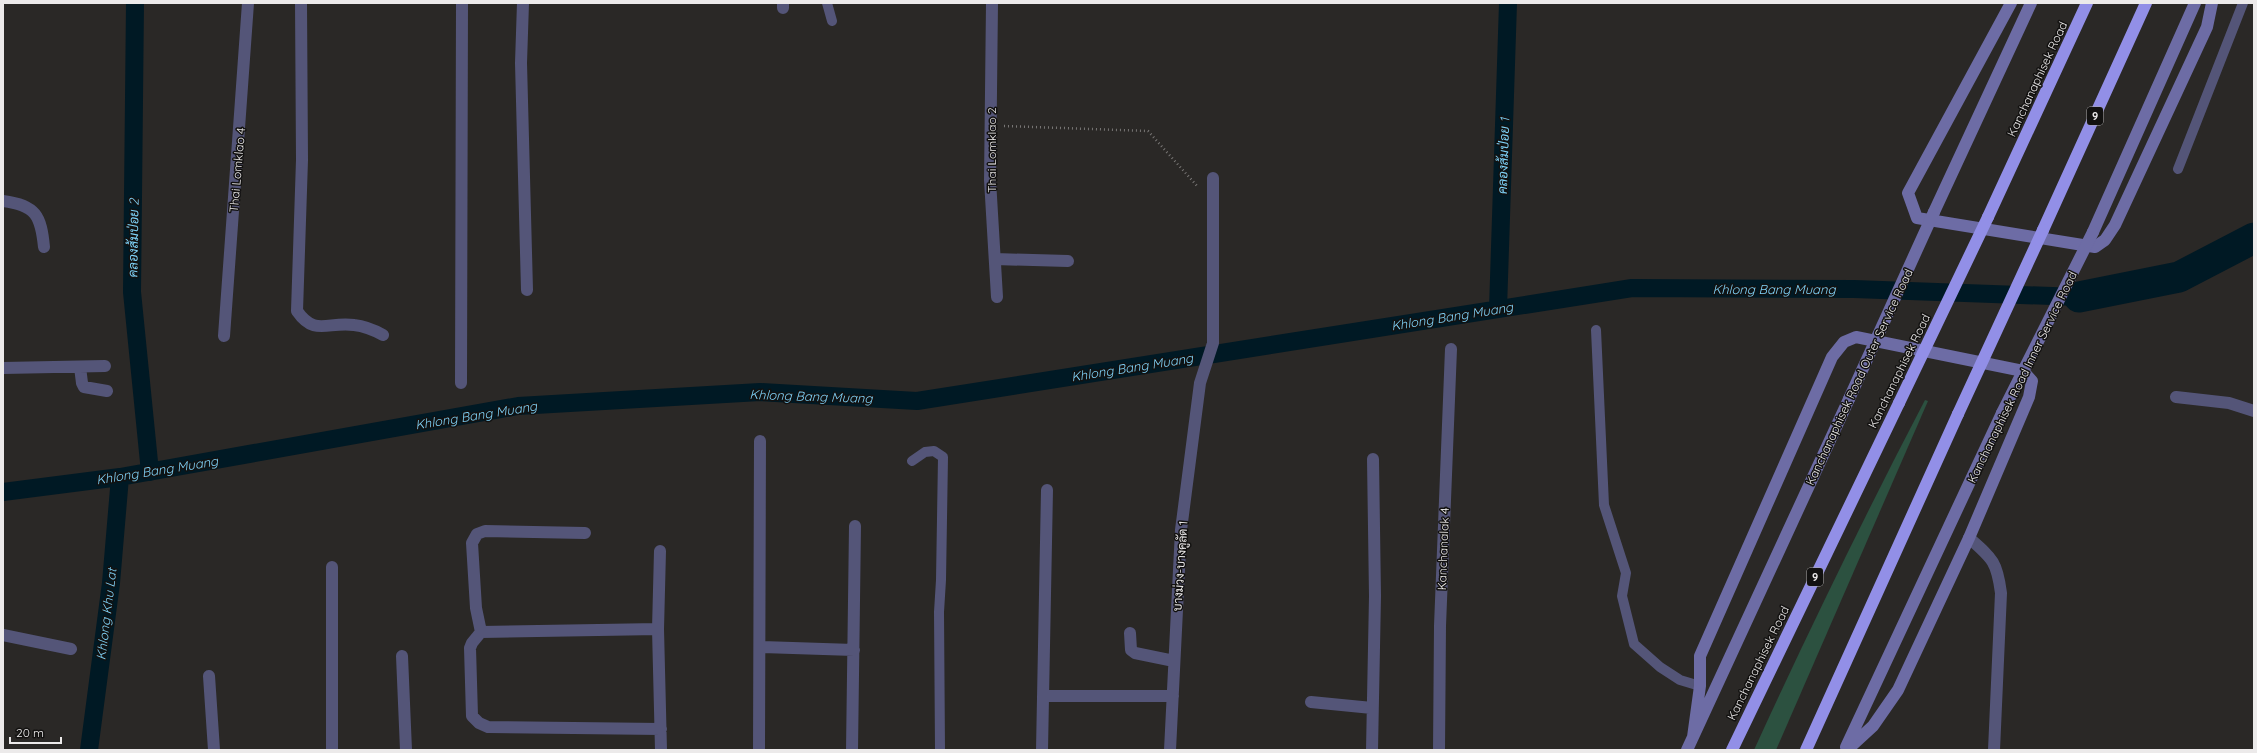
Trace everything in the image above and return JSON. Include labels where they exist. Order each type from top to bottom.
[{"type":"highway","name":"Kanchanaphisek Road","points":[[1732,750],[1988,217],[2087,3]]},
{"type":"highway","name":"9","points":[[1806,750],[2146,3]]},
{"type":"main road","points":[[2011,3],[1908,193],[1917,218],[2095,247],[2105,240],[2115,225],[2207,27],[2212,3]]},
{"type":"main road","name":"Kanchanaphisek Road Outer Service Road","points":[[1687,750],[1850,399],[1934,212],[2031,3]]},
{"type":"main road","name":"Kanchanaphisek Road Inner Service Road","points":[[1846,750],[2002,413],[2093,232],[2195,3]]},
{"type":"main road","points":[[1693,737],[1700,686],[1700,656],[1832,357],[1844,342],[1856,337],[2023,371],[2032,381],[2030,397],[1968,538],[1898,690],[1873,726],[1846,750]]},
{"type":"street","name":"Thai Lomklao 4","points":[[224,336],[248,3]]},
{"type":"street","points":[[301,3],[302,160],[297,311],[305,322],[314,326],[353,324],[384,335]]},
{"type":"street","points":[[461,382],[462,3]]},
{"type":"street","points":[[523,3],[521,63],[527,290]]},
{"type":"street","name":"Thai Lomklao 2","points":[[992,3],[990,126],[991,187],[998,297]]},
{"type":"street","name":"บางม่วง-บางคูลัด 1","points":[[1170,750],[1181,530],[1200,383],[1213,343],[1213,178]]},
{"type":"street","points":[[3,201],[17,203],[37,215],[42,228],[44,247]]},
{"type":"street","points":[[995,259],[1068,261]]},
{"type":"street","name":"Kanchanalak 4","points":[[1439,750],[1440,626],[1451,349]]},
{"type":"street","points":[[3,368],[105,366]]},
{"type":"street","points":[[80,367],[82,384],[84,387],[107,391]]},
{"type":"street","points":[[2176,397],[2229,403],[2254,410]]},
{"type":"street","points":[[759,750],[760,441]]},
{"type":"street","points":[[1372,750],[1375,596],[1373,459]]},
{"type":"street","points":[[1042,750],[1047,490]]},
{"type":"street","points":[[852,750],[855,526]]},
{"type":"street","points":[[482,632],[476,608],[472,543],[477,534],[485,530],[585,533]]},
{"type":"street","points":[[1968,538],[1986,553],[1998,569],[2001,593],[1994,750]]},
{"type":"street","points":[[660,551],[658,629],[661,750]]},
{"type":"street","points":[[332,567],[332,750]]},
{"type":"street","points":[[658,629],[482,632],[472,643],[470,648],[472,716],[479,723],[488,727],[661,729]]},
{"type":"street","points":[[1130,633],[1130,650],[1135,653],[1174,661]]},
{"type":"street","points":[[3,635],[71,650]]},
{"type":"street","points":[[760,647],[854,650]]},
{"type":"street","points":[[402,656],[406,750]]},
{"type":"street","points":[[209,676],[214,750]]},
{"type":"street","points":[[1043,696],[1173,696]]},
{"type":"street","points":[[1311,702],[1372,708]]},
{"type":"lane","points":[[827,3],[832,21]]},
{"type":"lane","points":[[2178,170],[2243,3]]},
{"type":"lane","points":[[1596,330],[1604,505],[1626,573],[1622,596],[1634,644],[1660,667],[1680,680],[1700,686]]},
{"type":"lane","points":[[912,460],[925,452],[934,450],[943,456],[939,612],[940,750]]},
{"type":"path","points":[[990,126],[1148,131],[1213,204]]},
{"type":"green space","points":[[1925,400],[1928,401],[1776,750],[1754,750],[1837,574]]},
{"type":"waterway","name":"คลองส้มป่อย 2","points":[[135,3],[132,292],[150,472]]},
{"type":"waterway","name":"คลองส้มป่อย 1","points":[[1498,309],[1508,3]]},
{"type":"waterway","name":"Khlong Bang Muang","points":[[2079,297],[2179,277],[2254,238]]},
{"type":"waterway","name":"Khlong Bang Muang","points":[[3,492],[120,477],[518,406],[760,392],[917,401],[1632,288],[1854,289],[2079,297]]},
{"type":"waterway","name":"Khlong Khu Lat","points":[[89,750],[111,583],[120,477]]}]
